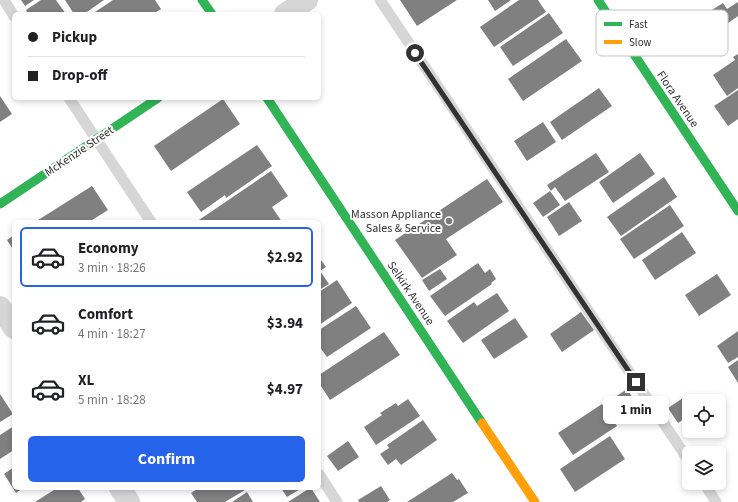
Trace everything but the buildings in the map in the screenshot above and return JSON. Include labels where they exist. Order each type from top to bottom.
[{"type":"main road","points":[[202,0],[211,12]]},
{"type":"main road","name":"Flora Avenue","points":[[598,0],[605,10]]},
{"type":"main road","name":"Flora Avenue","points":[[635,56],[738,211]]},
{"type":"main road","name":"McKenzie Street","points":[[0,204],[155,100]]},
{"type":"main road","name":"Selkirk Avenue","points":[[268,100],[535,502]]},
{"type":"street","points":[[288,12],[307,0]]},
{"type":"street","points":[[0,307],[12,325]]},
{"type":"street","points":[[121,490],[129,502]]},
{"type":"lane","points":[[4,0],[12,13]]},
{"type":"lane","points":[[380,0],[682,451]]},
{"type":"lane","points":[[70,100],[150,220]]},
{"type":"lane","points":[[321,477],[337,502]]},
{"type":"lane","points":[[708,490],[716,502]]},
{"type":"traffic: fast","points":[[202,0],[211,12]]},
{"type":"traffic: fast","points":[[598,0],[605,10]]},
{"type":"traffic: fast","points":[[635,56],[738,211]]},
{"type":"traffic: fast","points":[[0,204],[155,100]]},
{"type":"traffic: fast","points":[[268,100],[482,423]]},
{"type":"traffic: slow","points":[[482,423],[535,502]]},
{"type":"place","name":"Masson Appliance Sales & Service","points":[[449,221]]},
{"type":"route","points":[[415,53],[636,382]]}]
